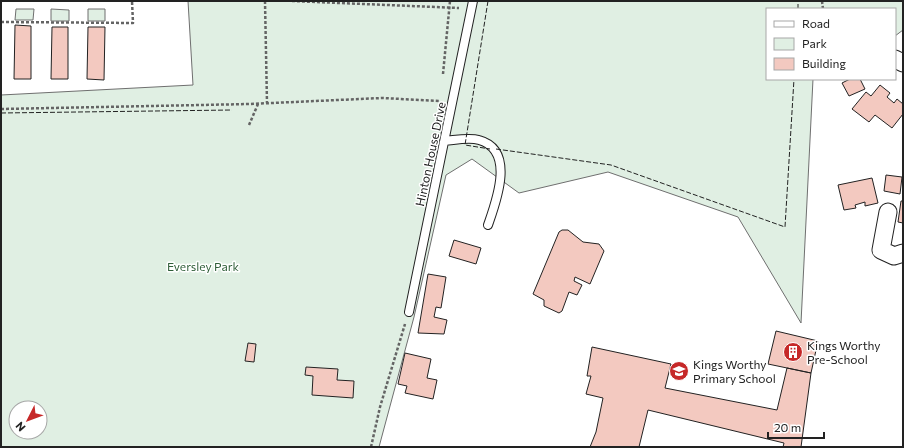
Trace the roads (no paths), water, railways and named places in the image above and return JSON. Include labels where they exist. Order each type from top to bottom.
[{"type":"street","points":[[888,212],[881,250],[894,256],[903,253]]},
{"type":"lane","name":"Hinton House Drive","points":[[409,312],[473,1]]},
{"type":"lane","points":[[445,141],[480,140],[491,146],[497,154],[501,171],[499,189],[488,225]]},
{"type":"place","name":"Kings Worthy Pre-School","points":[[793,352]]},
{"type":"place","name":"Kings Worthy Primary School","points":[[679,371]]},
{"type":"park label","name":"Eversley Park","points":[[203,266]]}]
